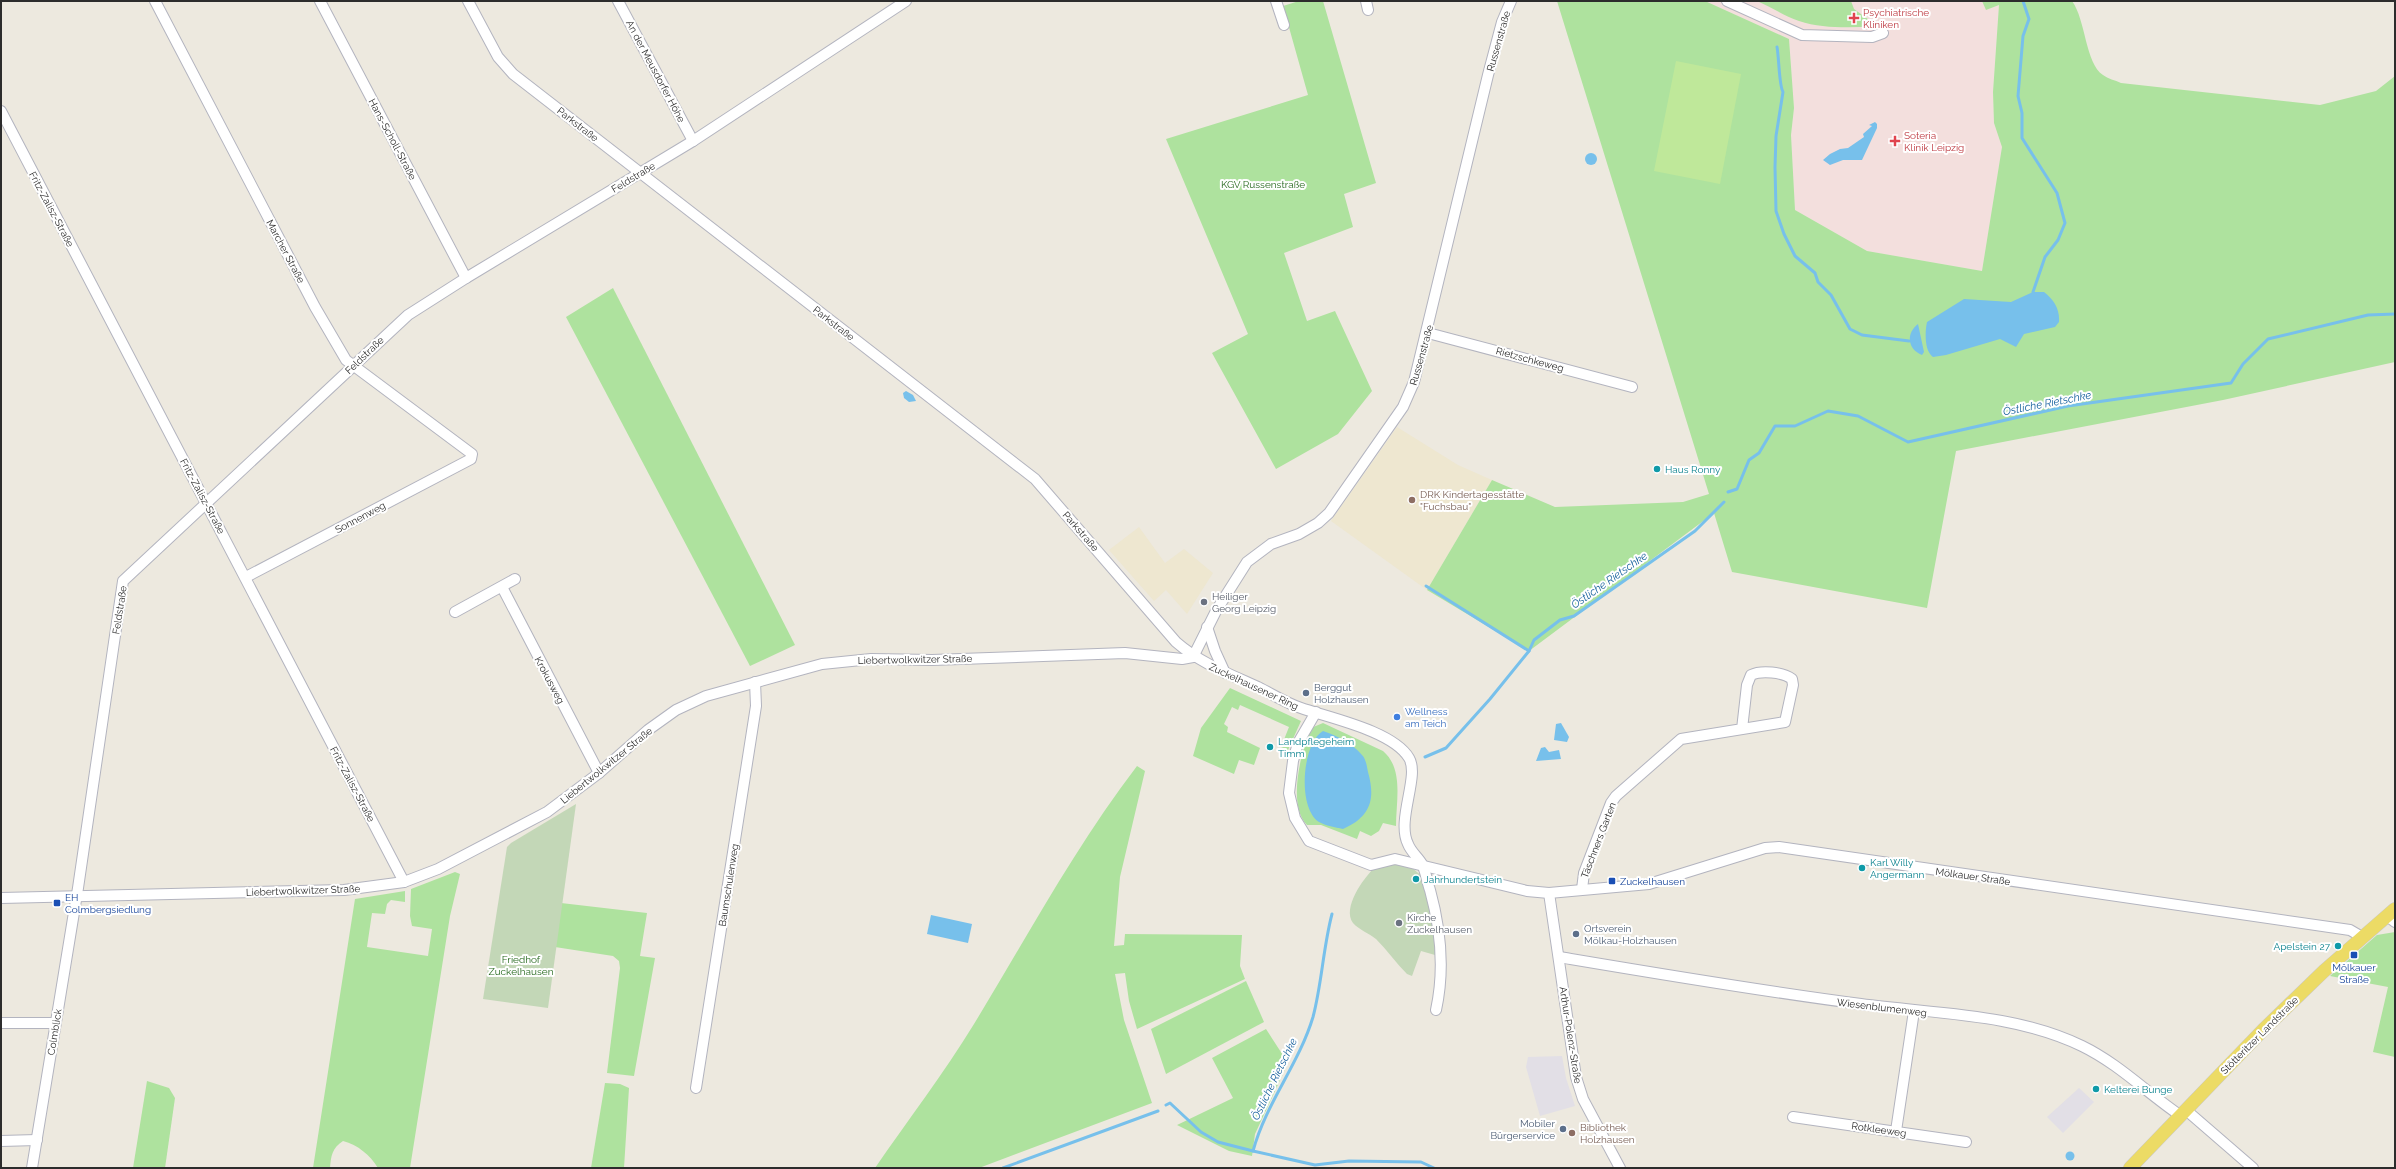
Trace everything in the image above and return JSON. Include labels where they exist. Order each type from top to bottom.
[{"type":"main road","name":"Stötteritzer Landstraße","points":[[2130,1168],[2263,1030],[2362,937],[2392,916]]},
{"type":"street","name":"Marcher Straße","points":[[155,1],[316,307],[346,360],[472,454]]},
{"type":"street","name":"Hans-Scholl-Straße","points":[[320,1],[466,278]]},
{"type":"street","name":"Parkstraße","points":[[468,1],[504,66],[1036,479],[1176,642],[1193,657]]},
{"type":"street","name":"An der Meusdorfer Höhe","points":[[618,1],[693,141]]},
{"type":"street","name":"Feldstraße","points":[[76,896],[123,581],[408,315],[466,278],[693,141],[906,1]]},
{"type":"street","points":[[1276,1],[1284,25]]},
{"type":"street","name":"Russenstraße","points":[[1193,657],[1208,627],[1247,562],[1272,544],[1299,534],[1318,523],[1335,506],[1403,407],[1414,382],[1428,333],[1488,75],[1502,22],[1510,1]]},
{"type":"street","points":[[1727,1],[1802,35],[1872,37],[1882,33]]},
{"type":"street","name":"Fritz-Zalisz-Straße","points":[[1,111],[246,577],[404,882]]},
{"type":"street","name":"Rietzschkeweg","points":[[1428,333],[1632,387]]},
{"type":"street","name":"Sonnenweg","points":[[246,577],[471,459],[472,454]]},
{"type":"street","points":[[455,612],[515,579]]},
{"type":"street","name":"Krokusweg","points":[[502,587],[599,773]]},
{"type":"street","points":[[1208,627],[1215,653],[1225,673]]},
{"type":"street","name":"Liebertwolkwitzer Straße","points":[[1,898],[344,890],[404,882],[438,869],[547,812],[599,773],[648,730],[676,710],[706,696],[822,664],[871,659],[932,660],[1125,653],[1182,659],[1193,657]]},
{"type":"street","name":"Zuckelhausener Ring","points":[[1193,657],[1300,708],[1346,721],[1371,732],[1392,742],[1408,756],[1412,769],[1405,819],[1405,836],[1412,850],[1422,864],[1437,916],[1441,945],[1440,992],[1436,1010]]},
{"type":"street","name":"Täschners Garten","points":[[1582,889],[1584,873],[1616,796],[1681,740],[1785,722],[1791,699],[1792,679],[1786,675],[1763,672],[1751,676],[1747,685],[1742,729]]},
{"type":"street","name":"Baumschulenweg","points":[[696,1088],[756,706],[755,682]]},
{"type":"street","points":[[1316,712],[1298,743],[1293,761],[1289,793],[1295,818],[1309,841],[1371,865],[1395,859],[1422,864]]},
{"type":"street","name":"Mölkauer Straße","points":[[1422,864],[1527,891],[1550,893],[1649,884],[1765,848],[1779,847],[2350,930],[2362,937]]},
{"type":"street","name":"Arthur-Polenz-Straße","points":[[1550,893],[1576,1077],[1583,1099],[1620,1168]]},
{"type":"street","name":"Colmblick","points":[[32,1168],[76,896]]},
{"type":"street","name":"Wiesenblumenweg","points":[[1560,957],[1816,998],[1980,1018],[2062,1038],[2108,1060],[2184,1113],[2253,1168]]},
{"type":"street","points":[[1896,1131],[1914,1011]]},
{"type":"street","points":[[1,1023],[55,1023]]},
{"type":"street","name":"Rotkleeweg","points":[[1793,1117],[1966,1142]]},
{"type":"street","points":[[1,1141],[37,1140]]},
{"type":"shaded area","name":"Soteria Klinik Leipzig","points":[[1705,1],[1982,1],[1986,10],[1999,5],[1993,92],[1994,123],[2002,147],[1982,271],[1867,251],[1795,210],[1791,135],[1794,108],[1789,39]]},
{"type":"shaded area","name":"DRK Kindertagesstätte \"Fuchsbau\"","points":[[1397,427],[1458,465],[1492,480],[1427,590],[1331,521]]},
{"type":"shaded area","points":[[1139,527],[1165,563],[1184,549],[1213,573],[1187,614],[1166,590],[1154,601],[1109,550]]},
{"type":"shaded area","points":[[1562,1056],[1566,1078],[1575,1106],[1540,1116],[1526,1067],[1528,1057]]},
{"type":"shaded area","points":[[2079,1088],[2094,1102],[2063,1133],[2047,1117]]},
{"type":"green space","name":"KGV Russenstraße","points":[[1299,1],[1323,1],[1376,183],[1344,194],[1353,227],[1284,253],[1307,321],[1335,311],[1372,391],[1338,434],[1276,469],[1212,353],[1248,334],[1166,139],[1308,95],[1283,6]]},
{"type":"green space","points":[[1557,1],[1705,1],[1789,39],[1794,108],[1791,135],[1795,210],[1867,251],[1982,271],[2002,147],[1994,123],[1993,92],[1999,5],[1986,10],[1982,1],[2072,1],[2077,9],[2089,51],[2097,69],[2103,75],[2121,83],[2320,105],[2376,91],[2395,76],[2395,362],[2223,400],[1956,451],[1927,608],[1732,572],[1714,513],[1529,651],[1427,590],[1492,480],[1555,507],[1683,502],[1709,494]]},
{"type":"green space","points":[[1757,1],[1851,1],[1854,9],[1872,22],[1872,27],[1835,27],[1808,24],[1788,17]]},
{"type":"green space","points":[[1676,61],[1741,74],[1720,184],[1654,171]]},
{"type":"green space","points":[[613,288],[795,645],[750,666],[566,317]]},
{"type":"green space","points":[[1230,688],[1301,721],[1288,750],[1281,747],[1289,727],[1240,705],[1238,710],[1232,707],[1224,724],[1228,727],[1227,732],[1260,748],[1254,765],[1239,760],[1234,774],[1193,756],[1201,728]]},
{"type":"green space","points":[[1323,723],[1383,751],[1390,758],[1394,767],[1397,786],[1396,826],[1383,823],[1379,831],[1371,836],[1360,831],[1357,839],[1321,825],[1307,825],[1301,816],[1298,805],[1297,792],[1300,764],[1303,750],[1311,728]]},
{"type":"green space","points":[[1137,766],[1145,771],[1120,877],[1114,946],[1124,945],[1125,934],[1242,935],[1240,966],[1245,979],[1137,1029],[1129,1001],[1125,973],[1115,974],[1124,1020],[1152,1103],[979,1168],[875,1168],[974,1024],[1072,860],[1114,797]]},
{"type":"green space","name":"Friedhof Zuckelhausen","points":[[576,804],[548,1008],[483,999],[507,847],[511,843]]},
{"type":"green space","points":[[1398,864],[1410,866],[1424,878],[1438,950],[1435,955],[1421,951],[1412,976],[1407,974],[1376,939],[1355,925],[1350,917],[1350,910],[1355,894],[1369,873],[1374,868]]},
{"type":"green space","points":[[455,872],[460,874],[450,916],[410,1168],[378,1168],[363,1151],[354,1145],[343,1141],[334,1149],[330,1168],[313,1168],[355,899],[405,891],[405,902],[391,900],[387,904],[385,914],[372,913],[367,947],[428,956],[432,929],[412,926],[410,916],[411,889]]},
{"type":"green space","points":[[561,903],[647,913],[640,956],[655,958],[634,1076],[607,1073],[620,968],[619,961],[613,956],[555,947]]},
{"type":"green space","points":[[2395,932],[2395,1057],[2373,1052],[2388,987],[2330,976],[2377,935]]},
{"type":"green space","points":[[1246,981],[1264,1022],[1166,1074],[1151,1029]]},
{"type":"green space","points":[[1266,1029],[1288,1063],[1255,1134],[1252,1156],[1229,1151],[1177,1125],[1233,1098],[1212,1058]]},
{"type":"green space","points":[[147,1081],[169,1088],[175,1098],[165,1168],[133,1168]]},
{"type":"green space","points":[[605,1083],[620,1084],[629,1088],[624,1168],[591,1168]]},
{"type":"water","points":[[1875,122],[1877,124],[1877,128],[1862,160],[1843,160],[1830,165],[1823,160],[1830,154],[1840,149],[1848,148],[1864,137],[1863,134],[1872,126],[1869,125]]},
{"type":"water","points":[[1591,153],[1595,155],[1597,159],[1595,163],[1591,165],[1587,163],[1585,159],[1587,155]]},
{"type":"water","points":[[2033,292],[2044,292],[2051,298],[2057,309],[2059,317],[2059,322],[2055,327],[2024,334],[2016,347],[2000,339],[1946,355],[1933,357],[1930,354],[1926,341],[1927,322],[1964,299],[2011,302]]},
{"type":"water","points":[[1918,324],[1924,352],[1922,355],[1913,349],[1910,341],[1911,332]]},
{"type":"water","points":[[906,391],[913,395],[916,401],[909,402],[904,398],[903,393]]},
{"type":"water","points":[[1561,723],[1569,737],[1567,742],[1554,740],[1556,724]]},
{"type":"water","points":[[1323,731],[1344,740],[1358,751],[1365,761],[1370,782],[1371,799],[1365,813],[1359,819],[1343,829],[1319,822],[1312,815],[1307,804],[1305,776],[1307,761],[1310,748],[1316,738]]},
{"type":"water","points":[[1545,747],[1549,752],[1559,750],[1561,759],[1536,761],[1541,748]]},
{"type":"water","points":[[931,915],[972,924],[968,943],[927,934]]},
{"type":"water","points":[[2068,1152],[2072,1152],[2074,1156],[2072,1160],[2068,1160],[2066,1158],[2066,1154]]},
{"type":"waterway","points":[[2023,1],[2029,19],[2023,36],[2018,96],[2022,113],[2022,138],[2057,193],[2065,223],[2058,240],[2045,257],[2033,292]]},
{"type":"waterway","points":[[1777,47],[1783,92],[1776,136],[1776,211],[1784,234],[1795,256],[1815,273],[1818,282],[1831,295],[1850,329],[1862,335],[1909,341]]},
{"type":"waterway","name":"Östliche Rietschke","points":[[1728,492],[1737,489],[1749,460],[1759,453],[1775,426],[1795,426],[1828,411],[1858,416],[1908,442],[2068,406],[2231,383],[2243,364],[2268,339],[2368,315],[2395,314]]},
{"type":"waterway","name":"Östliche Rietschke","points":[[1425,757],[1446,748],[1490,699],[1529,651],[1534,640],[1560,620],[1574,616],[1695,531],[1724,502]]},
{"type":"waterway","points":[[1426,586],[1529,651]]},
{"type":"waterway","name":"Östliche Rietschke","points":[[1253,1151],[1266,1116],[1300,1051],[1313,1017],[1332,914]]},
{"type":"waterway","points":[[1166,1105],[1170,1103],[1201,1132],[1218,1142],[1253,1151],[1315,1165],[1349,1161],[1421,1162],[1434,1168]]},
{"type":"waterway","name":"Östliche Rietschke","points":[[1003,1168],[1158,1111]]},
{"type":"place","name":"Psychiatrische Kliniken","points":[[1854,18]]},
{"type":"place","name":"Soteria Klinik Leipzig","points":[[1895,141]]},
{"type":"place","name":"Haus Ronny","points":[[1657,469]]},
{"type":"place","name":"DRK Kindertagesstätte \"Fuchsbau\"","points":[[1412,500]]},
{"type":"place","name":"Heiliger Georg Leipzig","points":[[1204,602]]},
{"type":"place","name":"Berggut Holzhausen","points":[[1306,693]]},
{"type":"place","name":"Wellness am Teich","points":[[1397,717]]},
{"type":"place","name":"Landpflegeheim Timm","points":[[1270,747]]},
{"type":"place","name":"Karl Willy Angermann","points":[[1862,868]]},
{"type":"place","name":"Jahrhundertstein","points":[[1416,879]]},
{"type":"place","name":"Zuckelhausen","points":[[1612,881]]},
{"type":"place","name":"EH Colmbergsiedlung","points":[[57,903]]},
{"type":"place","name":"Kirche Zuckelhausen","points":[[1399,923]]},
{"type":"place","name":"Ortsverein Mölkau-Holzhausen","points":[[1576,934]]},
{"type":"place","name":"Apelstein 27","points":[[2338,946]]},
{"type":"place","name":"Mölkauer Straße","points":[[2354,955]]},
{"type":"place","name":"Kelterei Bunge","points":[[2096,1089]]},
{"type":"place","name":"Mobiler Bürgerservice","points":[[1563,1129]]},
{"type":"place","name":"Bibliothek Holzhausen","points":[[1572,1133]]}]
